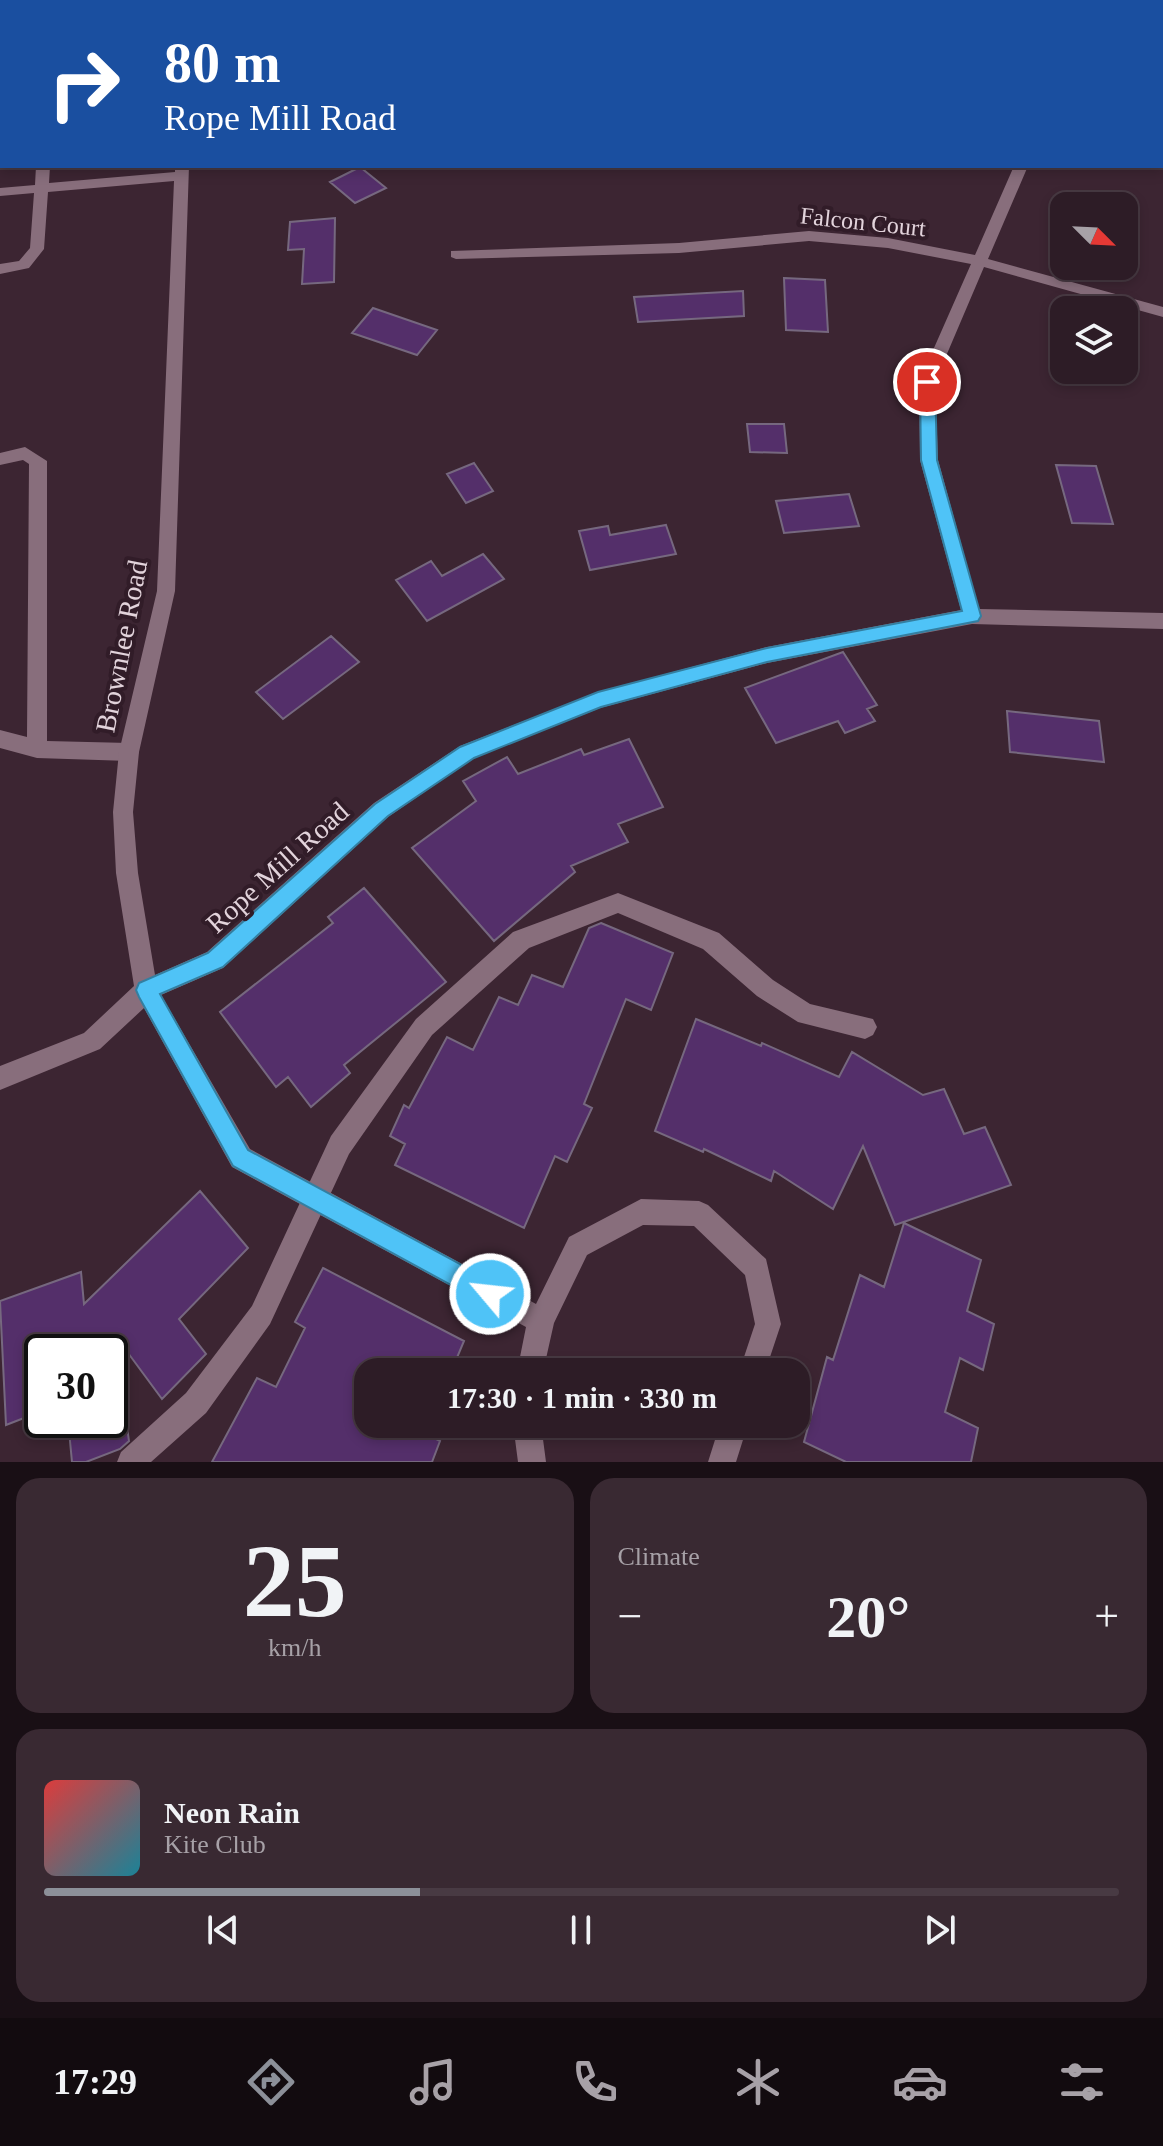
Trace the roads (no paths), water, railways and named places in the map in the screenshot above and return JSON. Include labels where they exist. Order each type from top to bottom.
[{"type":"street","points":[[0,269],[24,265],[37,249],[43,168]]},
{"type":"street","points":[[972,616],[929,460],[927,382],[1020,168]]},
{"type":"street","points":[[0,192],[182,171]]},
{"type":"street","name":"Brownlee Road","points":[[146,990],[127,873],[123,812],[129,752],[166,591],[182,171]]},
{"type":"street","name":"Falcon Court","points":[[456,254],[679,248],[809,236],[888,243],[979,261],[1163,312]]},
{"type":"street","points":[[0,459],[25,453],[38,461],[37,749]]},
{"type":"street","name":"Rope Mill Road","points":[[0,1078],[92,1041],[146,990],[215,960],[381,810],[467,752],[614,696],[767,655],[972,616],[1163,621]]},
{"type":"street","points":[[0,739],[37,749],[129,752]]},
{"type":"street","points":[[131,1462],[196,1403],[261,1315],[340,1145],[424,1027],[521,940],[618,903],[711,941],[765,988],[806,1014],[865,1027]]},
{"type":"street","points":[[146,990],[241,1158],[541,1321]]},
{"type":"street","points":[[533,1358],[541,1321],[578,1246],[641,1212],[699,1214],[757,1268],[768,1324],[757,1358]]},
{"type":"street","points":[[529,1438],[532,1462]]},
{"type":"street","points":[[722,1462],[730,1438]]}]
